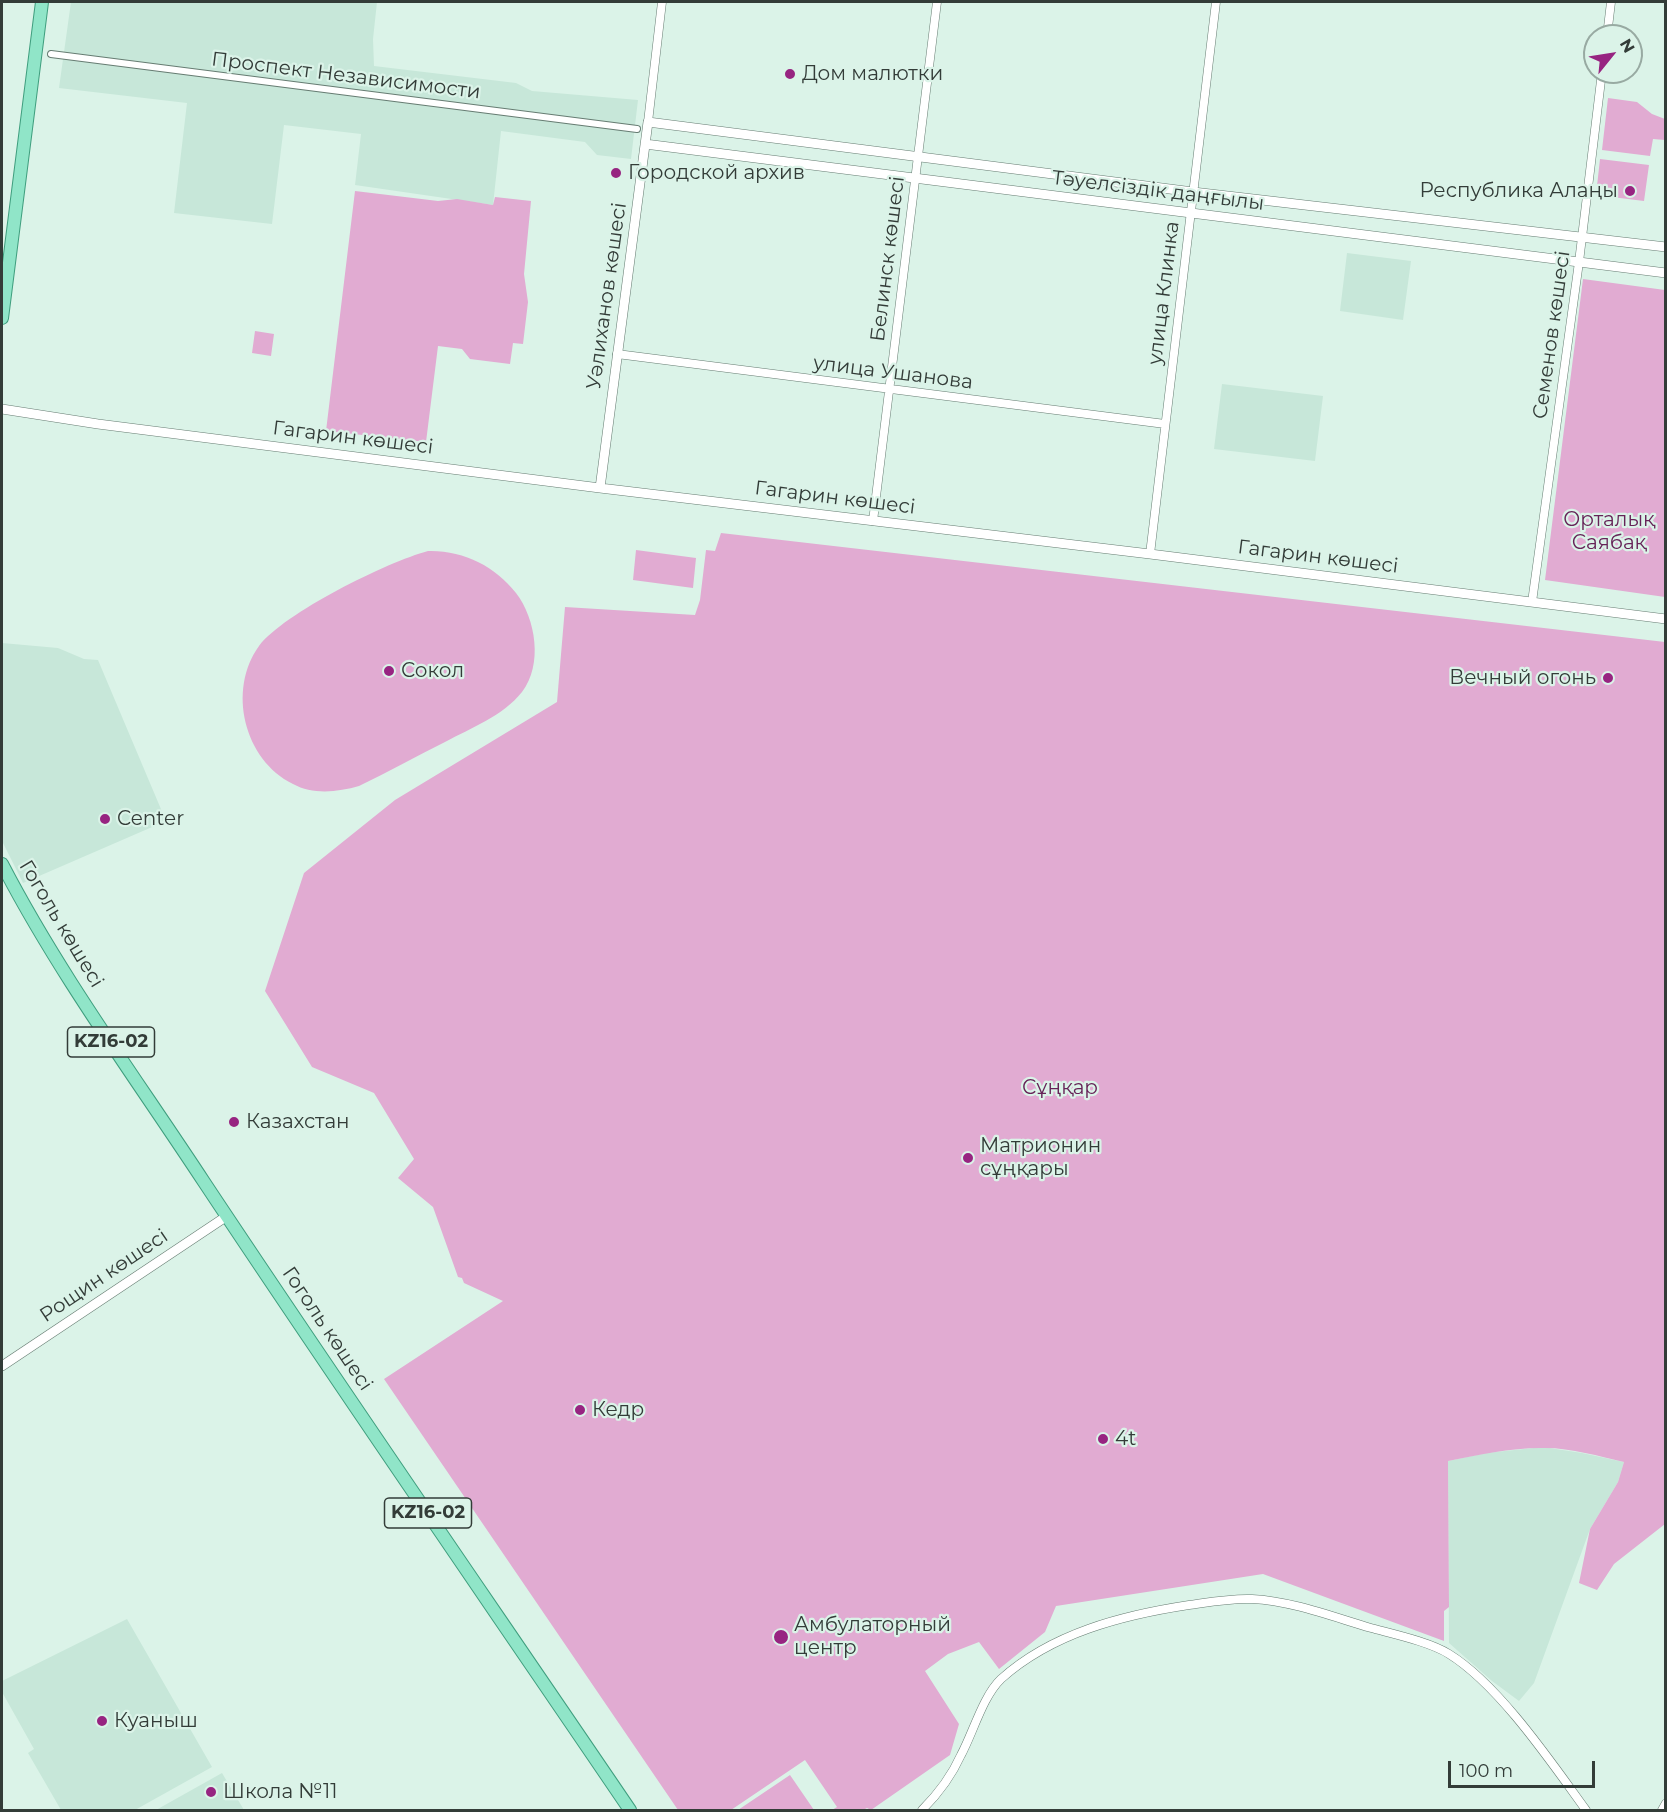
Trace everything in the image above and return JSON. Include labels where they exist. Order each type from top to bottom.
[{"type":"main road","points":[[2,318],[42,2]]},
{"type":"main road","name":"Гоголь көшесі","points":[[2,864],[21,902],[59,962],[227,1216],[630,1810]]},
{"type":"street","name":"Уәлиханов көшесі","points":[[600,488],[662,2]]},
{"type":"street","name":"Белинск көшесі","points":[[873,521],[937,2]]},
{"type":"street","name":"улица Клинка","points":[[1150,554],[1216,2]]},
{"type":"street","points":[[1608,24],[1611,2]]},
{"type":"street","name":"Проспект Независимости","points":[[51,54],[637,129]]},
{"type":"street","name":"Семенов көшесі","points":[[1532,602],[1579,262],[1600,84]]},
{"type":"street","name":"Тәуелсіздік даңғылы","points":[[648,122],[1193,192],[1665,248]]},
{"type":"street","name":"Тәуелсіздік даңғылы","points":[[645,144],[1665,273]]},
{"type":"street","name":"улица Ушанова","points":[[617,354],[1165,424]]},
{"type":"street","name":"Гагарин көшесі","points":[[2,409],[98,424],[600,488],[1665,619]]},
{"type":"street","name":"Рощин көшесі","points":[[2,1366],[227,1216]]},
{"type":"street","points":[[922,1810],[933,1798],[960,1758],[989,1696],[1000,1680],[1023,1663],[1079,1631],[1141,1613],[1221,1600],[1253,1599],[1325,1614],[1448,1653],[1474,1674],[1501,1701],[1586,1810]]},
{"type":"street","points":[[1662,1810],[1665,1803]]},
{"type":"shaded area","points":[[71,2],[377,2],[373,39],[374,66],[516,83],[532,91],[638,100],[631,159],[597,155],[585,142],[501,131],[493,205],[355,185],[361,134],[284,125],[272,224],[174,213],[187,103],[59,88]]},
{"type":"shaded area","points":[[1347,253],[1411,261],[1403,320],[1340,311]]},
{"type":"shaded area","points":[[1222,384],[1323,396],[1315,461],[1214,449]]},
{"type":"shaded area","points":[[2,643],[58,648],[84,659],[98,660],[166,821],[23,883],[2,841]]},
{"type":"shaded area","points":[[1543,1447],[1624,1462],[1618,1482],[1590,1529],[1534,1683],[1519,1701],[1492,1681],[1449,1643],[1448,1461],[1486,1453]]},
{"type":"shaded area","name":"Куаныш","points":[[127,1619],[212,1767],[135,1810],[61,1810],[28,1753],[34,1749],[2,1692],[2,1681]]},
{"type":"shaded area","name":"Школа №11","points":[[222,1773],[244,1810],[156,1810]]},
{"type":"green space","points":[[1608,98],[1637,102],[1652,114],[1665,119],[1665,140],[1653,139],[1650,156],[1602,150]]},
{"type":"green space","points":[[1600,159],[1649,165],[1644,201],[1596,195]]},
{"type":"green space","points":[[355,191],[438,201],[457,199],[493,205],[495,197],[531,201],[524,274],[528,302],[523,344],[513,343],[510,364],[470,359],[462,349],[438,346],[426,442],[326,431]]},
{"type":"green space","name":"Орталық Саябақ","points":[[1583,279],[1665,290],[1665,597],[1545,580]]},
{"type":"green space","points":[[255,331],[274,334],[271,356],[252,353]]},
{"type":"green space","name":"Сұңқар","points":[[721,533],[1665,642],[1665,1524],[1614,1564],[1597,1590],[1579,1583],[1590,1529],[1618,1482],[1624,1462],[1572,1450],[1551,1448],[1529,1448],[1448,1461],[1449,1607],[1444,1611],[1444,1641],[1263,1574],[1056,1606],[1045,1632],[999,1669],[979,1642],[948,1654],[925,1671],[959,1724],[950,1755],[871,1810],[867,1808],[832,1810],[837,1807],[805,1760],[731,1810],[678,1810],[384,1379],[503,1301],[464,1283],[462,1278],[458,1277],[433,1207],[398,1178],[414,1159],[374,1093],[312,1067],[265,991],[304,873],[395,800],[557,702],[565,607],[695,615],[700,600],[706,550],[715,551]]},
{"type":"green space","points":[[636,550],[696,558],[693,588],[633,580]]},
{"type":"green space","name":"Сокол","points":[[428,551],[454,553],[477,562],[498,575],[516,593],[528,616],[534,642],[535,656],[529,681],[522,692],[496,715],[359,786],[343,790],[317,791],[293,784],[276,773],[263,758],[252,741],[246,722],[243,703],[244,683],[249,664],[259,646],[290,619],[337,590],[388,566]]},
{"type":"green space","points":[[790,1775],[814,1810],[738,1810]]},
{"type":"place","name":"Дом малютки","points":[[790,74]]},
{"type":"place","name":"Городской архив","points":[[616,173]]},
{"type":"place","name":"Республика Алаңы","points":[[1630,191]]},
{"type":"place","name":"Сокол","points":[[389,671]]},
{"type":"place","name":"Вечный огонь","points":[[1608,678]]},
{"type":"place","name":"Center","points":[[105,819]]},
{"type":"place","name":"Казахстан","points":[[234,1122]]},
{"type":"place","name":"Матрионин сұңқары","points":[[968,1158]]},
{"type":"place","name":"Кедр","points":[[580,1410]]},
{"type":"place","name":"4t","points":[[1103,1439]]},
{"type":"place","name":"Амбулаторный центр","points":[[781,1637]]},
{"type":"place","name":"Куаныш","points":[[102,1721]]},
{"type":"place","name":"Школа №11","points":[[211,1792]]}]
